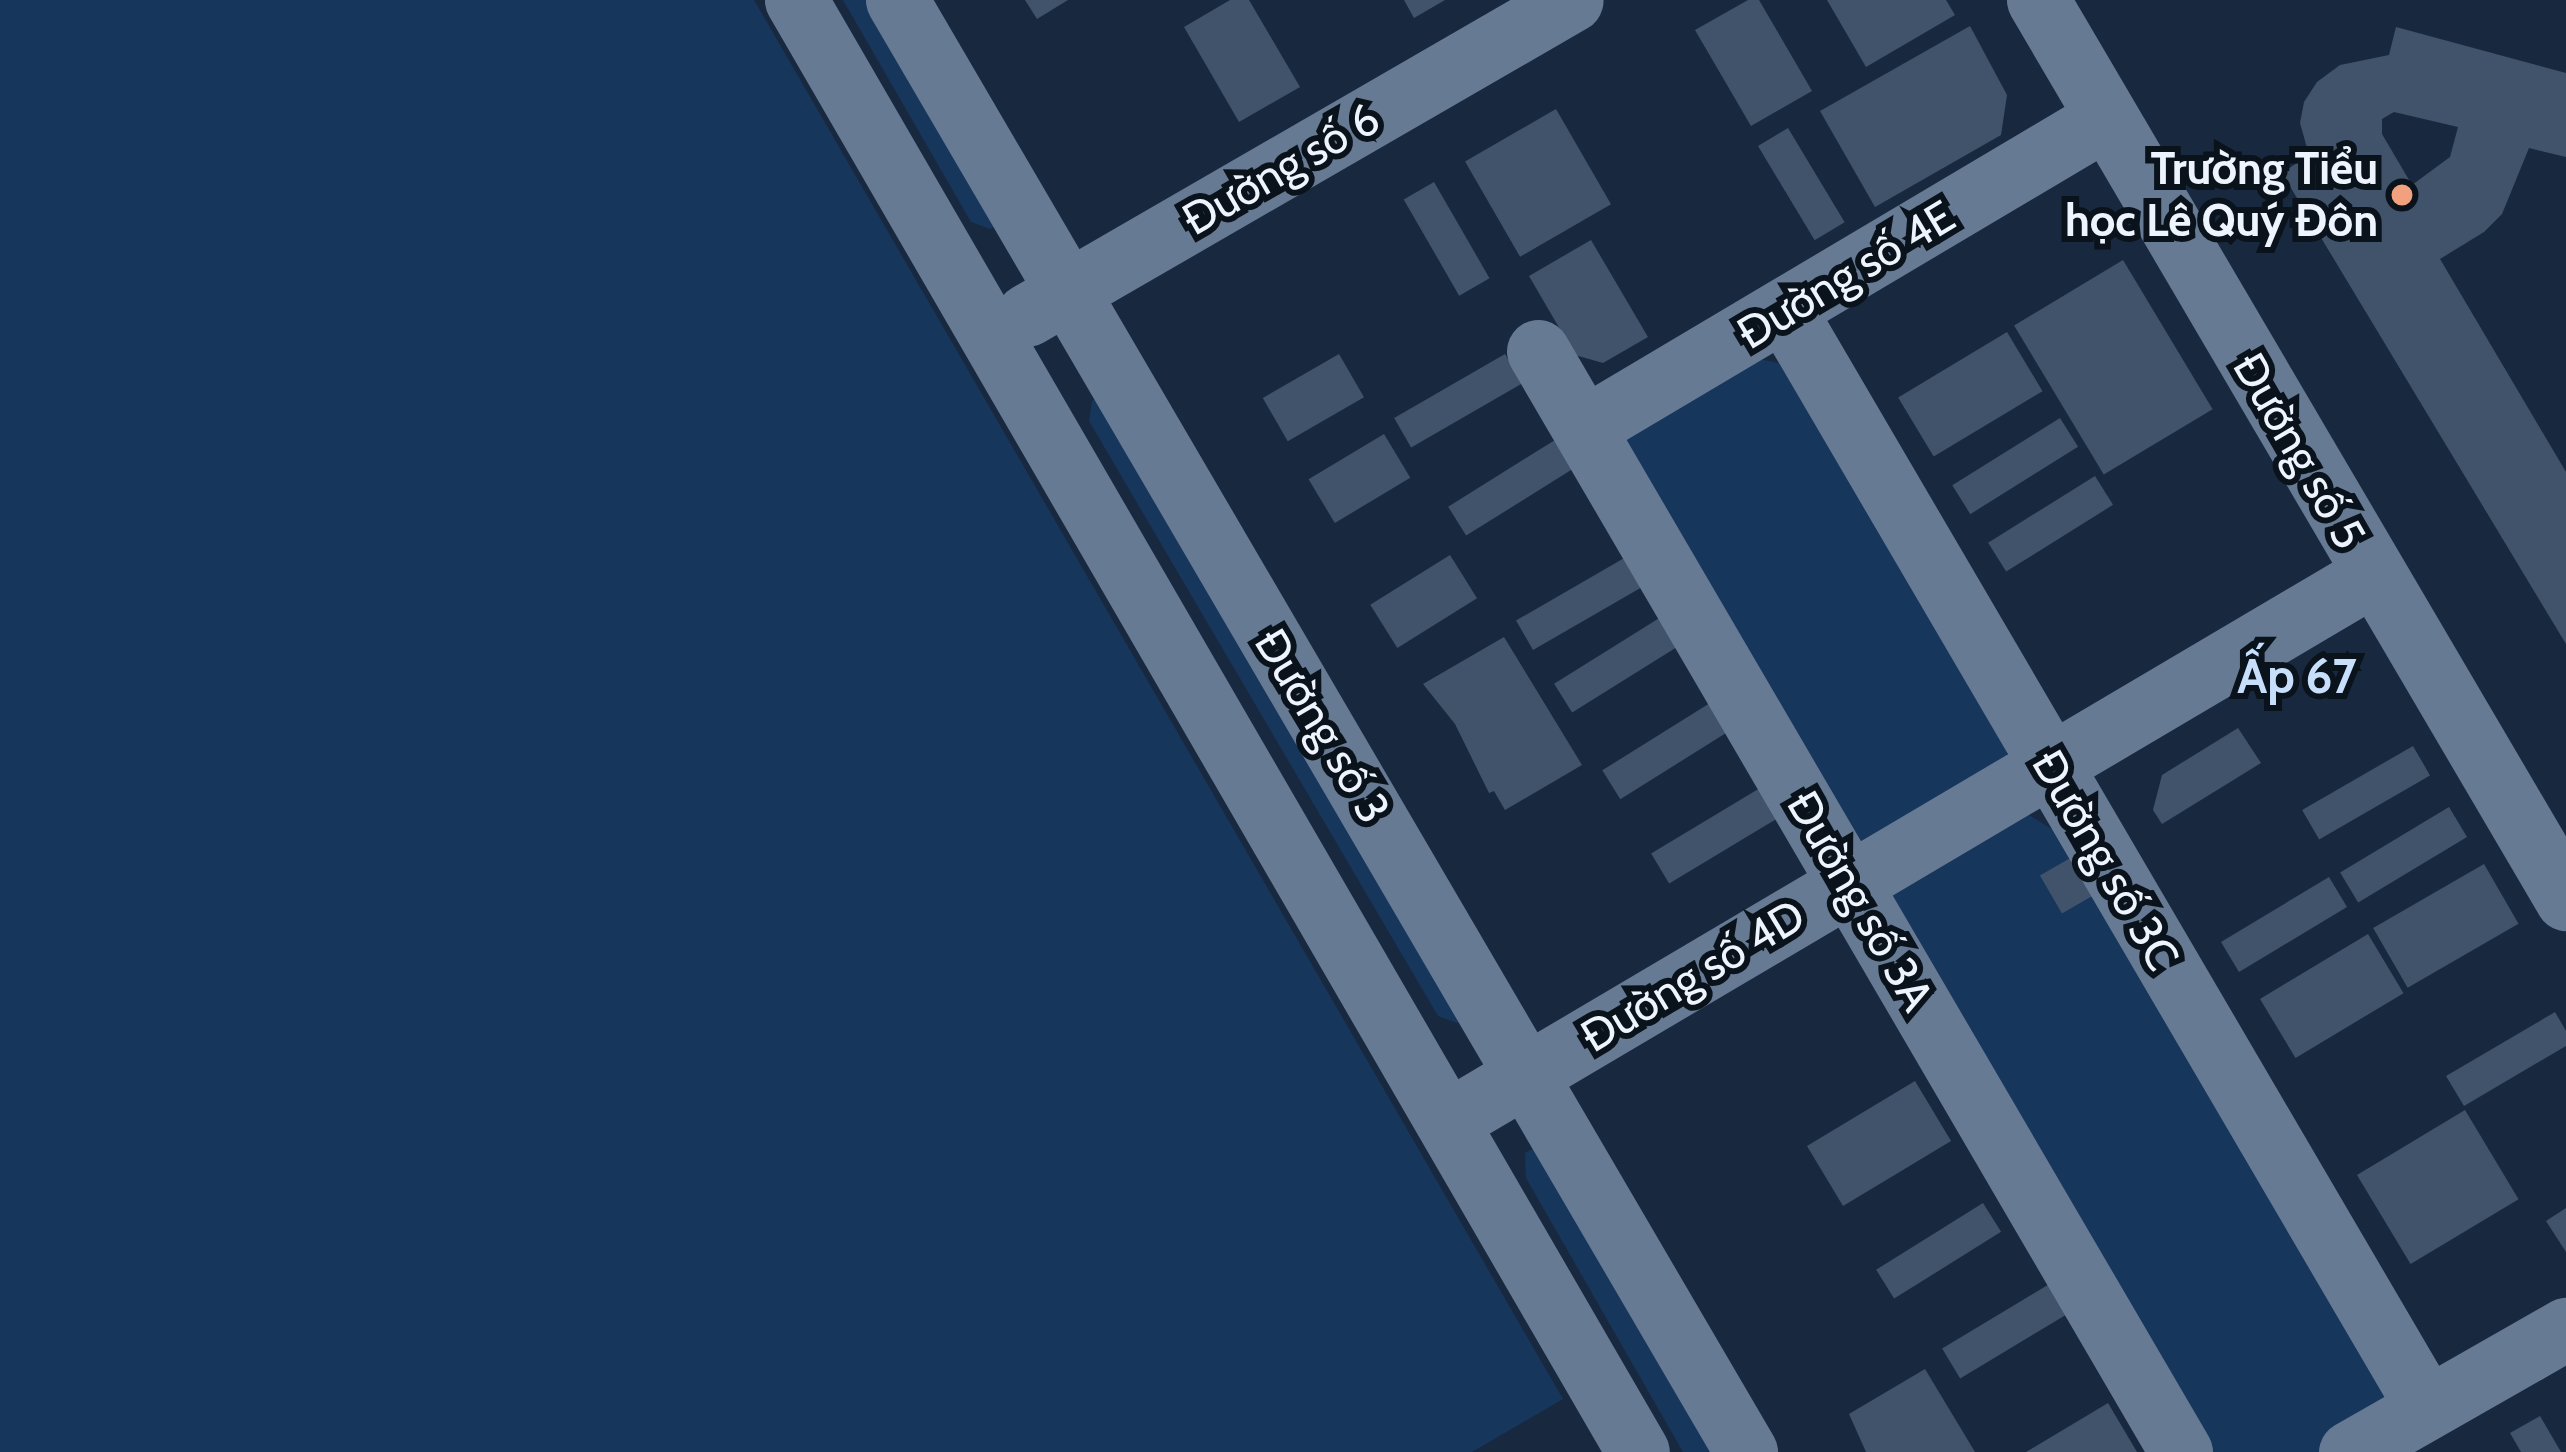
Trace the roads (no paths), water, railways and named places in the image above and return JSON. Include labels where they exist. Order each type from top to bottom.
[{"type":"street","name":"Đường số 3","points":[[796,0],[1448,1121],[1614,1443]]},
{"type":"street","name":"Đường số 3","points":[[897,0],[1746,1452]]},
{"type":"street","name":"Đường số 6","points":[[989,336],[1572,0]]},
{"type":"street","name":"Đường số 5","points":[[2038,0],[2566,899]]},
{"type":"street","name":"Đường số 4E","points":[[1584,428],[1786,313],[2106,118]]},
{"type":"street","name":"Đường số 3C","points":[[1786,313],[2426,1406]]},
{"type":"street","name":"Đường số 3A","points":[[1538,351],[2181,1452]]},
{"type":"street","name":"Đường số 4D","points":[[1448,1121],[2372,575]]},
{"type":"street","points":[[2350,1452],[2566,1329]]},
{"type":"place","name":"Trường Tiểu học Lê Quý Đôn","points":[[2402,195]]},
{"type":"district","name":"Ấp 67","points":[[2297,677]]}]
